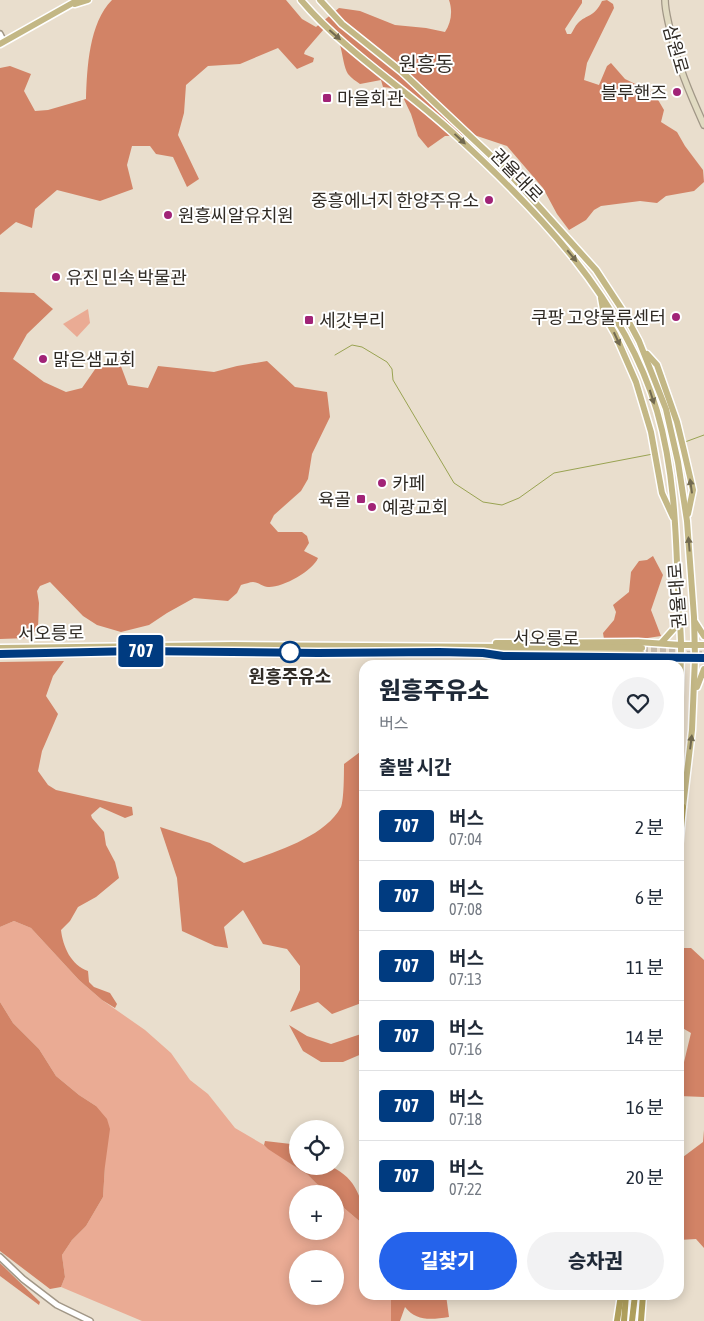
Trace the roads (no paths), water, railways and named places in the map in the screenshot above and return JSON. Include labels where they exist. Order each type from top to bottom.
[{"type":"highway","points":[[618,1321],[620,1300]]},
{"type":"highway","points":[[624,1321],[626,1300]]},
{"type":"highway","points":[[632,1321],[634,1300]]},
{"type":"highway","points":[[641,1321],[643,1300]]},
{"type":"main road","points":[[2,43],[78,0]]},
{"type":"main road","points":[[72,3],[88,0]]},
{"type":"main road","name":"권율대로","points":[[301,0],[325,26],[436,118],[489,166],[565,248],[589,277],[620,326],[647,381],[658,412],[669,466],[675,521],[680,658]]},
{"type":"main road","name":"권율대로","points":[[320,0],[342,24],[402,72],[506,170],[596,270],[622,311],[642,348],[666,409],[678,462],[687,521],[695,658],[692,730],[684,798]]},
{"type":"main road","name":"삼원로","points":[[665,0],[671,36],[682,72],[704,125]]},
{"type":"main road","points":[[600,294],[604,315],[615,334],[636,382],[648,421],[662,493],[675,521]]},
{"type":"main road","points":[[642,348],[657,365],[681,439],[694,490],[687,521]]},
{"type":"main road","points":[[662,642],[680,622]]},
{"type":"main road","points":[[694,622],[704,636]]},
{"type":"main road","points":[[474,646],[525,642],[662,642],[681,645],[704,645]]},
{"type":"main road","name":"서오릉로","points":[[0,648],[233,645],[474,646],[642,651],[483,653],[136,651],[0,654]]},
{"type":"main road","points":[[483,653],[503,656],[704,658]]},
{"type":"main road","points":[[694,692],[704,669]]},
{"type":"street","points":[[0,34],[2,43]]},
{"type":"street","points":[[0,1257],[23,1279],[57,1305],[90,1321]]},
{"type":"waterway","points":[[335,355],[352,345],[362,347],[387,362],[392,369],[393,380],[454,483],[483,502],[502,505],[519,498],[554,473],[653,454]]},
{"type":"waterway","points":[[685,442],[704,435]]},
{"type":"tunnel","points":[[642,648],[685,648]]},
{"type":"tunnel","points":[[642,654],[704,654]]},
{"type":"place","name":"블루핸즈","points":[[677,92]]},
{"type":"place","name":"마을회관","points":[[327,98]]},
{"type":"place","name":"중흥에너지 한양주유소","points":[[489,200]]},
{"type":"place","name":"원흥씨알유치원","points":[[168,215]]},
{"type":"place","name":"유진 민속 박물관","points":[[56,277]]},
{"type":"place","name":"쿠팡 고양물류센터","points":[[676,317]]},
{"type":"place","name":"세갓부리","points":[[309,320]]},
{"type":"place","name":"맑은샘교회","points":[[43,359]]},
{"type":"place","name":"카페","points":[[382,483]]},
{"type":"place","name":"육골","points":[[361,499]]},
{"type":"place","name":"예광교회","points":[[372,507]]},
{"type":"place","name":"원흥주유소","points":[[290,652]]},
{"type":"district","name":"원흥동","points":[[426,63]]}]
